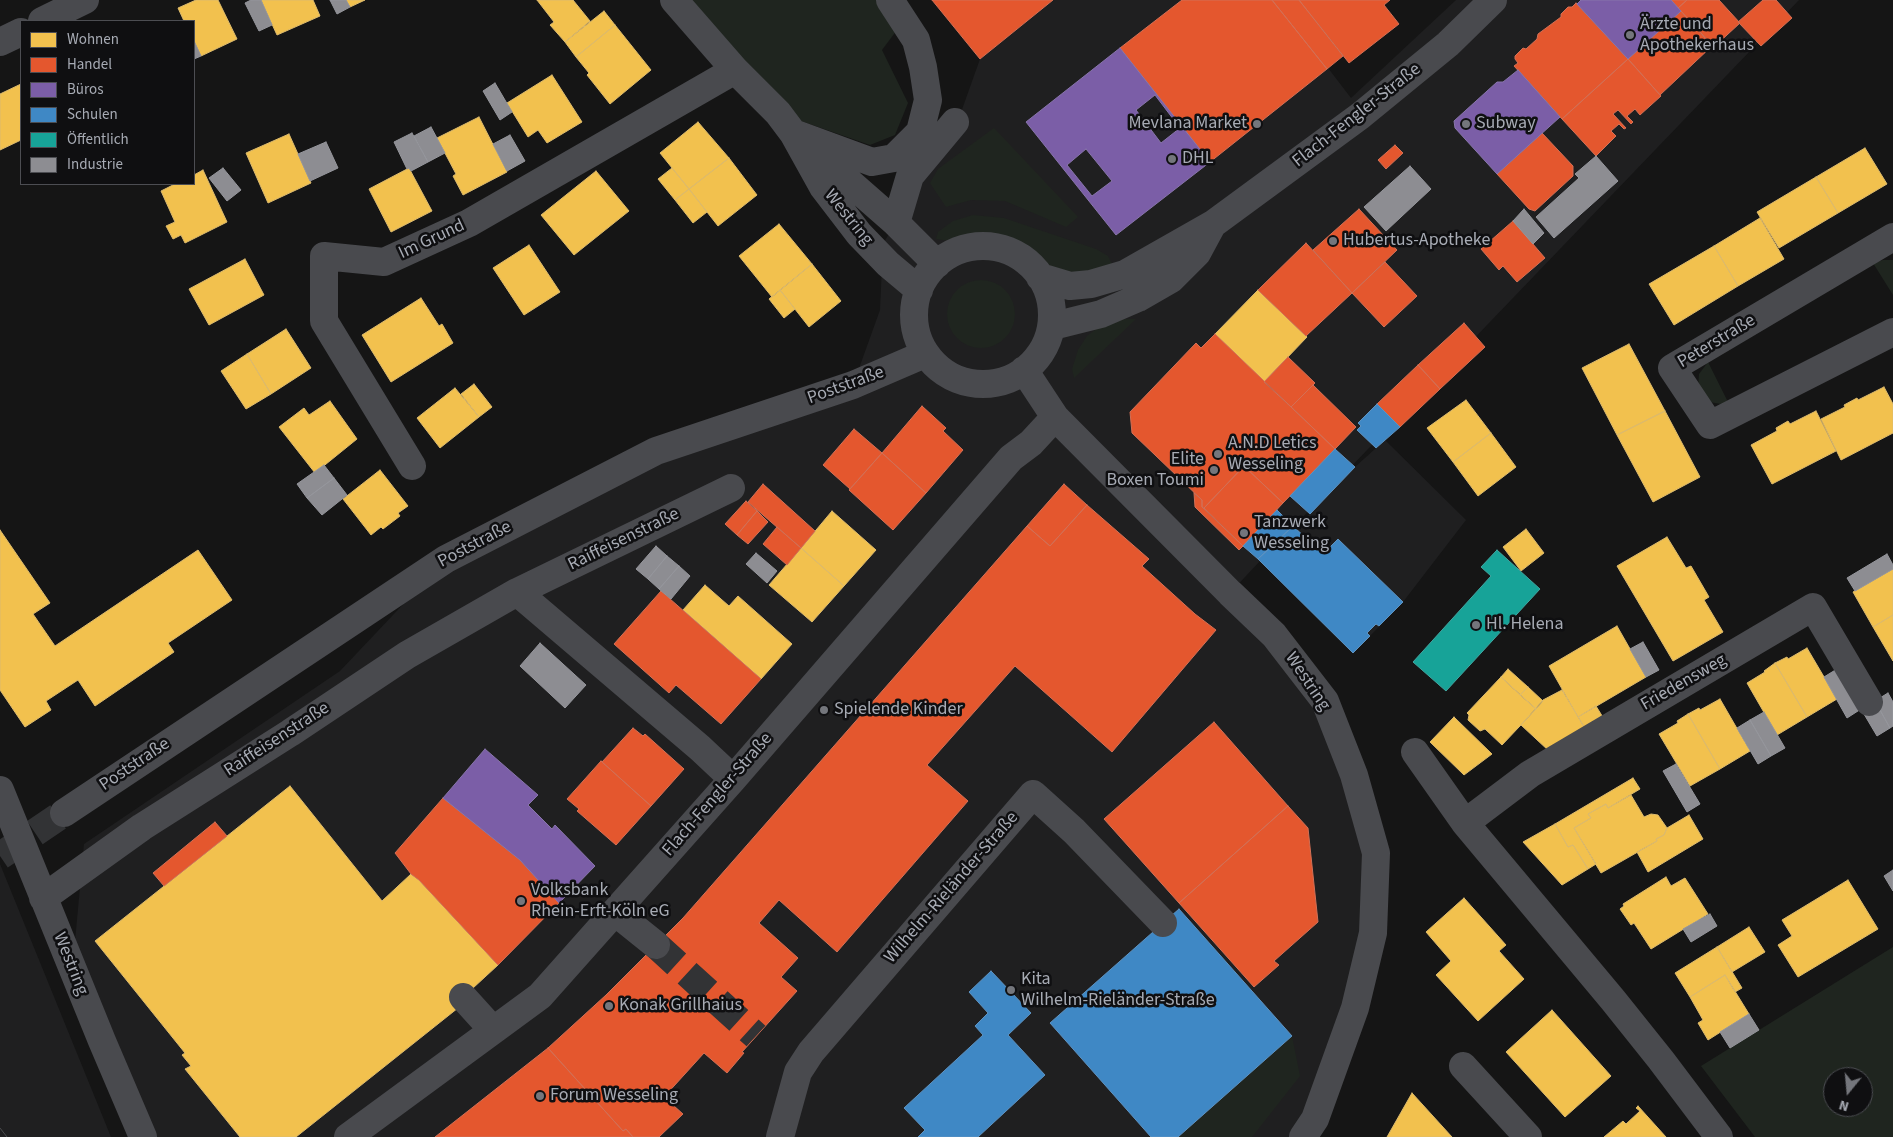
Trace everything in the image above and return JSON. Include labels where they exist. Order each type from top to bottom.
[{"type":"street","points":[[44,20],[85,0]]},
{"type":"street","name":"Westring","points":[[674,0],[735,70],[778,113],[793,133],[823,187],[859,234],[888,264],[918,290]]},
{"type":"street","points":[[793,133],[872,162],[894,158],[920,132],[928,100],[916,40],[890,0]]},
{"type":"street","name":"Flach-Fengler-Straße","points":[[1040,277],[1070,286],[1091,284],[1125,274],[1213,224],[1360,116],[1448,44],[1493,0]]},
{"type":"street","name":"Im Grund","points":[[412,466],[324,321],[324,256],[384,262],[469,223],[735,70]]},
{"type":"street","points":[[896,223],[910,176],[955,122]]},
{"type":"street","name":"Westring","points":[[793,133],[896,223],[937,264]]},
{"type":"street","name":"Flach-Fengler-Straße","points":[[1053,326],[1101,314],[1138,298],[1171,279],[1197,253],[1213,224]]},
{"type":"street","name":"Peterstraße","points":[[1893,237],[1672,368],[1710,425],[1893,332]]},
{"type":"street","points":[[976,246],[1011,252],[1030,265],[1040,277],[1048,293],[1053,326],[1036,360],[1012,377],[999,382],[983,384],[968,383],[948,374],[925,354],[919,343],[914,315],[918,290],[937,264],[952,254],[976,246]]},
{"type":"street","name":"Poststraße","points":[[64,813],[446,559],[656,451],[853,385],[925,354]]},
{"type":"street","name":"Westring","points":[[1024,370],[1055,417],[1274,635],[1325,701],[1354,775],[1376,852],[1373,933],[1355,1008],[1315,1119],[1303,1137]]},
{"type":"street","name":"Flach-Fengler-Straße","points":[[348,1137],[492,1029],[540,996],[733,779],[1011,458],[1031,443],[1055,417]]},
{"type":"street","name":"Raiffeisenstraße","points":[[43,898],[142,826],[290,733],[399,661],[517,592],[731,488]]},
{"type":"street","points":[[517,592],[700,748],[733,779]]},
{"type":"street","name":"Friedensweg","points":[[1465,822],[1530,774],[1813,607],[1869,702]]},
{"type":"street","points":[[1415,752],[1465,822],[1619,1007],[1719,1137]]},
{"type":"street","name":"Westring","points":[[0,790],[143,1137]]},
{"type":"street","name":"Wilhelm-Rieländer-Straße","points":[[780,1137],[798,1072],[811,1052],[1033,794],[1074,831],[1163,922]]},
{"type":"street","points":[[615,912],[656,945]]},
{"type":"street","points":[[463,997],[492,1029]]},
{"type":"street","points":[[1463,1066],[1528,1137]]},
{"type":"shaded area","points":[[674,0],[890,0],[903,22],[882,50],[908,103],[895,135],[870,145],[778,113]]},
{"type":"shaded area","points":[[1053,0],[1276,0],[1351,98],[1456,0],[1799,0],[1297,523],[1310,514],[1355,467],[1385,440],[1466,520],[1403,602],[1353,653],[1260,561],[1230,593],[1274,635],[1354,775],[1373,933],[1303,1137],[153,1137],[74,952],[84,844],[340,671],[446,559],[656,454],[853,385],[880,310],[883,244],[929,165],[949,146],[980,59]]},
{"type":"shaded area","points":[[994,128],[1078,217],[1066,227],[1005,201],[971,200],[946,207],[930,183],[938,169]]},
{"type":"shaded area","points":[[973,215],[1004,218],[1096,249],[1108,256],[1113,266],[1080,274],[1054,269],[1020,248],[995,240],[967,239],[950,241],[936,239],[938,232],[953,221]]},
{"type":"shaded area","points":[[1893,260],[1893,295],[1873,263]]},
{"type":"shaded area","points":[[974,280],[988,280],[1000,285],[1010,295],[1015,307],[1015,321],[1010,333],[1000,343],[988,348],[974,348],[962,343],[952,333],[947,321],[947,307],[952,295],[962,285]]},
{"type":"shaded area","points":[[1121,319],[1136,319],[1074,378],[1072,369],[1078,350],[1087,336],[1099,327]]},
{"type":"shaded area","points":[[1708,362],[1728,402],[1721,404],[1709,402],[1698,388],[1699,374]]},
{"type":"shaded area","points":[[0,864],[111,1137],[0,1137]]},
{"type":"shaded area","points":[[1893,947],[1893,1137],[1755,1137],[1701,1066]]},
{"type":"shaded area","points":[[1292,1036],[1300,1076],[1252,1137],[1178,1137]]},
{"type":"building: Wohnen","points":[[196,0],[218,0],[237,39],[201,56],[195,43],[195,20],[184,20],[178,8]]},
{"type":"building: Wohnen","points":[[261,0],[313,0],[320,16],[277,35]]},
{"type":"building: Wohnen","points":[[346,0],[365,0],[350,7]]},
{"type":"building: Wohnen","points":[[537,0],[573,0],[590,21],[565,42],[550,25],[554,22]]},
{"type":"building: Wohnen","points":[[604,11],[615,25],[576,57],[565,42]]},
{"type":"building: Wohnen","points":[[615,25],[651,70],[610,104],[587,75],[589,73],[576,57]]},
{"type":"building: Wohnen","points":[[552,75],[582,122],[547,143],[538,130],[528,137],[507,103]]},
{"type":"building: Wohnen","points":[[20,84],[20,140],[0,150],[0,94]]},
{"type":"building: Wohnen","points":[[479,117],[507,172],[463,195],[453,176],[456,174],[437,138]]},
{"type":"building: Wohnen","points":[[698,122],[729,158],[689,189],[660,153]]},
{"type":"building: Wohnen","points":[[289,134],[311,183],[268,203],[246,153]]},
{"type":"building: Wohnen","points":[[1865,148],[1887,184],[1838,213],[1816,177]]},
{"type":"building: Wohnen","points":[[729,158],[757,195],[718,226],[689,189]]},
{"type":"building: Wohnen","points":[[409,168],[432,211],[391,232],[369,189]]},
{"type":"building: Wohnen","points":[[672,168],[689,189],[675,200],[658,179]]},
{"type":"building: Wohnen","points":[[203,170],[227,222],[185,243],[181,235],[173,239],[166,226],[175,222],[161,191],[173,185],[195,185],[195,174]]},
{"type":"building: Wohnen","points":[[596,171],[629,211],[574,255],[541,215]]},
{"type":"building: Wohnen","points":[[1816,177],[1838,213],[1779,248],[1757,212]]},
{"type":"building: Wohnen","points":[[689,189],[707,212],[693,223],[675,200]]},
{"type":"building: Wohnen","points":[[1760,218],[1784,259],[1738,286],[1714,246]]},
{"type":"building: Wohnen","points":[[779,224],[812,264],[772,297],[739,256]]},
{"type":"building: Wohnen","points":[[529,245],[560,292],[524,315],[493,268]]},
{"type":"building: Wohnen","points":[[1714,246],[1738,286],[1674,325],[1649,284]]},
{"type":"building: Wohnen","points":[[245,259],[264,295],[209,325],[189,289]]},
{"type":"building: Wohnen","points":[[812,264],[841,301],[809,327],[780,290]]},
{"type":"building: Wohnen","points":[[780,290],[795,309],[784,318],[769,299]]},
{"type":"building: Wohnen","points":[[1258,290],[1307,337],[1264,382],[1215,334]]},
{"type":"building: Wohnen","points":[[421,298],[439,326],[442,324],[453,343],[391,382],[362,335]]},
{"type":"building: Wohnen","points":[[286,329],[311,368],[271,394],[247,354]]},
{"type":"building: Wohnen","points":[[1629,344],[1665,411],[1617,435],[1582,368]]},
{"type":"building: Wohnen","points":[[247,354],[271,394],[246,409],[221,371]]},
{"type":"building: Wohnen","points":[[474,384],[492,407],[479,417],[461,394]]},
{"type":"building: Wohnen","points":[[1884,387],[1893,404],[1893,433],[1841,460],[1821,419],[1845,407],[1844,405],[1857,398],[1858,400]]},
{"type":"building: Wohnen","points":[[455,388],[479,417],[440,448],[417,418]]},
{"type":"building: Wohnen","points":[[1466,400],[1491,433],[1453,462],[1427,428]]},
{"type":"building: Wohnen","points":[[330,401],[357,439],[315,473],[279,427],[304,408],[309,415]]},
{"type":"building: Wohnen","points":[[1665,411],[1700,477],[1653,502],[1617,435]]},
{"type":"building: Wohnen","points":[[1816,411],[1836,451],[1772,484],[1751,445],[1777,431],[1776,428],[1788,421],[1790,424]]},
{"type":"building: Wohnen","points":[[1491,433],[1516,467],[1478,496],[1453,462]]},
{"type":"building: Wohnen","points":[[380,470],[408,506],[398,513],[400,516],[383,529],[381,527],[371,535],[343,499]]},
{"type":"building: Wohnen","points":[[832,511],[876,550],[844,586],[801,548]]},
{"type":"building: Wohnen","points":[[1526,529],[1544,553],[1521,571],[1503,547]]},
{"type":"building: Wohnen","points":[[0,530],[50,603],[33,614],[55,646],[198,550],[232,600],[168,643],[174,652],[95,706],[78,680],[46,701],[51,710],[25,727],[0,690]]},
{"type":"building: Wohnen","points":[[1667,537],[1686,568],[1691,566],[1709,597],[1704,600],[1723,632],[1673,661],[1617,566]]},
{"type":"building: Wohnen","points":[[801,548],[844,586],[812,622],[769,585]]},
{"type":"building: Wohnen","points":[[1893,569],[1893,615],[1873,627],[1853,592]]},
{"type":"building: Wohnen","points":[[705,585],[729,606],[738,596],[792,644],[761,679],[683,610]]},
{"type":"building: Wohnen","points":[[1893,615],[1893,661],[1873,627]]},
{"type":"building: Wohnen","points":[[1617,626],[1646,677],[1578,717],[1549,666]]},
{"type":"building: Wohnen","points":[[1807,648],[1837,699],[1807,717],[1775,663],[1787,657],[1788,659]]},
{"type":"building: Wohnen","points":[[1775,663],[1807,717],[1777,735],[1747,683],[1765,672]]},
{"type":"building: Wohnen","points":[[1508,669],[1528,687],[1520,695],[1501,677]]},
{"type":"building: Wohnen","points":[[1501,677],[1536,709],[1502,745],[1485,729],[1480,731],[1468,720],[1469,715],[1467,713]]},
{"type":"building: Wohnen","points":[[1528,687],[1543,701],[1536,709],[1520,695]]},
{"type":"building: Wohnen","points":[[1562,690],[1586,730],[1549,751],[1521,725],[1543,700]]},
{"type":"building: Wohnen","points":[[1720,699],[1750,751],[1720,769],[1688,714]]},
{"type":"building: Wohnen","points":[[1596,706],[1604,719],[1586,730],[1578,717]]},
{"type":"building: Wohnen","points":[[1688,714],[1720,769],[1690,786],[1659,734],[1678,723],[1677,721]]},
{"type":"building: Wohnen","points":[[1454,717],[1492,754],[1464,775],[1430,742]]},
{"type":"building: Wohnen","points":[[1633,778],[1640,789],[1608,808],[1606,804],[1588,814],[1591,818],[1574,828],[1596,864],[1588,869],[1573,845],[1568,847],[1555,824]]},
{"type":"building: Wohnen","points":[[290,786],[382,901],[411,874],[419,880],[498,965],[460,1000],[463,1004],[296,1137],[240,1137],[185,1069],[191,1066],[182,1055],[185,1053],[95,941]]},
{"type":"building: Wohnen","points":[[1631,795],[1644,817],[1651,814],[1658,815],[1667,828],[1664,835],[1656,839],[1657,841],[1601,873],[1574,828],[1591,818],[1588,814],[1606,804],[1608,808]]},
{"type":"building: Wohnen","points":[[1689,815],[1703,839],[1648,872],[1637,852],[1657,841],[1656,839],[1664,835],[1667,828]]},
{"type":"building: Wohnen","points":[[1555,824],[1568,847],[1573,845],[1588,869],[1562,885],[1523,842]]},
{"type":"building: Wohnen","points":[[1666,877],[1671,886],[1685,878],[1708,914],[1651,949],[1634,923],[1631,925],[1620,909],[1624,906],[1623,904]]},
{"type":"building: Wohnen","points":[[1848,880],[1878,929],[1798,977],[1778,945],[1792,936],[1782,920]]},
{"type":"building: Wohnen","points":[[1464,898],[1506,945],[1499,951],[1524,979],[1478,1021],[1436,975],[1451,961],[1426,932]]},
{"type":"building: Wohnen","points":[[1749,927],[1765,952],[1732,972],[1717,947]]},
{"type":"building: Wohnen","points":[[1717,947],[1742,988],[1735,992],[1725,975],[1690,997],[1675,973]]},
{"type":"building: Wohnen","points":[[1725,975],[1749,1014],[1708,1040],[1698,1023],[1703,1020],[1690,997]]},
{"type":"building: Wohnen","points":[[1552,1010],[1611,1076],[1565,1117],[1506,1052]]},
{"type":"building: Wohnen","points":[[1412,1093],[1452,1137],[1387,1137]]},
{"type":"building: Wohnen","points":[[1638,1106],[1666,1137],[1604,1137],[1623,1121],[1626,1124],[1640,1111],[1636,1108]]},
{"type":"building: Handel","points":[[932,0],[1053,0],[980,59]]},
{"type":"building: Handel","points":[[1182,0],[1272,0],[1327,69],[1210,162],[1120,48]]},
{"type":"building: Handel","points":[[1272,0],[1299,0],[1343,56],[1327,69]]},
{"type":"building: Handel","points":[[1299,0],[1390,0],[1384,5],[1399,24],[1349,63]]},
{"type":"building: Handel","points":[[1671,0],[1687,0],[1678,8]]},
{"type":"building: Handel","points":[[1687,0],[1719,0],[1740,23],[1714,47],[1678,8]]},
{"type":"building: Handel","points":[[1763,0],[1776,0],[1792,18],[1761,46],[1738,22]]},
{"type":"building: Handel","points":[[1576,3],[1628,59],[1562,119],[1514,66],[1518,63],[1515,56],[1537,39],[1538,34],[1561,17],[1561,14],[1568,7],[1572,7]]},
{"type":"building: Handel","points":[[1681,11],[1712,46],[1660,95],[1628,59]]},
{"type":"building: Handel","points":[[1628,59],[1661,96],[1640,115],[1635,109],[1627,116],[1633,122],[1631,124],[1618,110],[1613,114],[1626,128],[1624,129],[1619,124],[1611,131],[1616,136],[1596,156],[1562,119]]},
{"type":"building: Handel","points":[[1542,133],[1573,166],[1573,176],[1535,211],[1529,209],[1497,174]]},
{"type":"building: Handel","points":[[1395,145],[1403,153],[1386,169],[1378,160]]},
{"type":"building: Handel","points":[[1359,209],[1397,250],[1352,293],[1313,250]]},
{"type":"building: Handel","points":[[1513,221],[1545,258],[1517,282],[1503,266],[1499,270],[1481,249]]},
{"type":"building: Handel","points":[[1306,243],[1352,293],[1306,336],[1258,290]]},
{"type":"building: Handel","points":[[1385,262],[1417,296],[1384,327],[1352,293]]},
{"type":"building: Handel","points":[[1464,323],[1485,347],[1440,389],[1418,365]]},
{"type":"building: Handel","points":[[1215,334],[1335,449],[1283,503],[1244,466],[1204,508],[1202,507],[1202,500],[1132,433],[1130,412],[1196,343],[1201,348]]},
{"type":"building: Handel","points":[[1288,357],[1315,383],[1291,407],[1264,382]]},
{"type":"building: Handel","points":[[1418,365],[1440,389],[1400,427],[1377,404]]},
{"type":"building: Handel","points":[[1313,385],[1356,427],[1335,449],[1291,407]]},
{"type":"building: Handel","points":[[922,406],[946,428],[943,431],[963,450],[926,493],[882,453]]},
{"type":"building: Handel","points":[[854,429],[882,453],[850,489],[823,465]]},
{"type":"building: Handel","points":[[882,453],[926,493],[893,530],[849,490]]},
{"type":"building: Handel","points":[[1244,466],[1283,503],[1243,546],[1204,508]]},
{"type":"building: Handel","points":[[763,484],[815,531],[801,548],[748,502]]},
{"type":"building: Handel","points":[[1064,484],[1087,505],[1050,546],[1027,526]]},
{"type":"building: Handel","points":[[1194,493],[1202,500],[1202,507],[1243,546],[1239,550],[1195,507]]},
{"type":"building: Handel","points":[[746,501],[757,511],[737,535],[725,524]]},
{"type":"building: Handel","points":[[1087,505],[1149,559],[1142,566],[1195,614],[1216,630],[1112,752],[1015,666],[927,765],[968,801],[837,952],[779,900],[759,923],[798,958],[781,977],[797,991],[742,1052],[744,1053],[727,1073],[704,1053],[664,1097],[683,1114],[659,1137],[633,1137],[626,1129],[623,1131],[548,1048],[606,995],[683,918],[1027,526],[1050,546]]},
{"type":"building: Handel","points":[[757,511],[768,522],[748,544],[737,535]]},
{"type":"building: Handel","points":[[777,527],[801,548],[787,565],[763,544]]},
{"type":"building: Handel","points":[[661,591],[761,679],[721,724],[676,685],[669,693],[614,644]]},
{"type":"building: Handel","points":[[1214,722],[1288,806],[1179,903],[1104,819]]},
{"type":"building: Handel","points":[[633,728],[643,736],[645,734],[684,769],[651,806],[602,762]]},
{"type":"building: Handel","points":[[601,761],[651,806],[616,845],[577,811],[579,809],[567,799]]},
{"type":"building: Handel","points":[[443,798],[520,860],[559,903],[498,965],[419,880],[411,874],[395,853]]},
{"type":"building: Handel","points":[[1288,806],[1308,828],[1318,922],[1274,961],[1279,965],[1254,987],[1179,903]]},
{"type":"building: Handel","points":[[215,822],[227,836],[164,886],[153,873]]},
{"type":"building: Handel","name":"Forum Wesseling","points":[[548,1048],[623,1131],[626,1129],[633,1137],[435,1137]]},
{"type":"building: Büros","name":"Ärzte und Apothekerhaus","points":[[1581,0],[1671,0],[1681,11],[1628,59],[1577,4]]},
{"type":"building: Büros","points":[[1120,48],[1210,162],[1116,235],[1026,122]],"holes":[[[1155,95],[1180,128],[1161,143],[1136,110]],[[1086,149],[1112,181],[1092,196],[1067,165]]]},
{"type":"building: Büros","points":[[1518,70],[1560,117],[1497,174],[1455,128],[1454,121],[1497,82],[1503,82]]},
{"type":"building: Büros","points":[[485,749],[538,795],[528,805],[552,829],[555,825],[595,866],[559,903],[520,860],[443,798]]},
{"type":"building: Schulen","points":[[1377,404],[1400,427],[1376,448],[1357,430],[1361,426],[1358,423]]},
{"type":"building: Schulen","points":[[1335,449],[1355,467],[1310,514],[1290,496]]},
{"type":"building: Schulen","points":[[1277,510],[1293,526],[1258,559],[1243,546]]},
{"type":"building: Schulen","points":[[1293,526],[1323,554],[1338,539],[1403,602],[1379,626],[1376,624],[1367,633],[1370,636],[1353,653],[1258,559]]},
{"type":"building: Schulen","points":[[1179,909],[1292,1036],[1178,1137],[1151,1137],[1050,1023]]},
{"type":"building: Schulen","points":[[991,971],[1031,1013],[1008,1035],[1045,1075],[978,1137],[918,1137],[925,1130],[904,1108],[983,1035],[975,1026],[988,1013],[969,992]]},
{"type":"building: Öffentlich","name":"Hl. Helena","points":[[1497,550],[1540,589],[1446,691],[1413,662],[1491,576],[1481,567]]},
{"type":"building: Industrie","points":[[251,0],[261,0],[272,25],[259,31],[245,3]]},
{"type":"building: Industrie","points":[[330,0],[346,0],[350,7],[337,14]]},
{"type":"building: Industrie","points":[[195,43],[201,56],[195,59]]},
{"type":"building: Industrie","points":[[495,83],[512,112],[500,120],[483,91]]},
{"type":"building: Industrie","points":[[431,127],[445,153],[428,162],[414,136]]},
{"type":"building: Industrie","points":[[412,133],[428,162],[411,171],[409,168],[407,169],[394,142]]},
{"type":"building: Industrie","points":[[510,135],[525,161],[507,171],[493,144]]},
{"type":"building: Industrie","points":[[326,142],[338,168],[310,181],[298,154]]},
{"type":"building: Industrie","points":[[1596,156],[1618,181],[1554,238],[1536,217],[1579,178],[1575,174]]},
{"type":"building: Industrie","points":[[1410,166],[1431,189],[1386,231],[1364,207]]},
{"type":"building: Industrie","points":[[223,168],[241,190],[227,201],[209,178]]},
{"type":"building: Industrie","points":[[1524,209],[1544,233],[1533,244],[1513,221]]},
{"type":"building: Industrie","points":[[324,465],[334,478],[307,498],[297,484]]},
{"type":"building: Industrie","points":[[334,478],[347,495],[322,515],[307,498]]},
{"type":"building: Industrie","points":[[656,546],[667,556],[648,579],[636,569]]},
{"type":"building: Industrie","points":[[756,553],[777,571],[767,583],[746,564]]},
{"type":"building: Industrie","points":[[1887,554],[1893,569],[1855,591],[1847,578]]},
{"type":"building: Industrie","points":[[667,556],[679,566],[659,589],[648,579]]},
{"type":"building: Industrie","points":[[679,566],[690,576],[671,599],[659,589]]},
{"type":"building: Industrie","points":[[1643,642],[1659,670],[1646,677],[1630,649]]},
{"type":"building: Industrie","points":[[540,643],[586,685],[565,708],[520,666]]},
{"type":"building: Industrie","points":[[1837,669],[1861,709],[1847,718],[1824,677]]},
{"type":"building: Industrie","points":[[1888,693],[1893,702],[1893,726],[1890,728],[1875,701]]},
{"type":"building: Industrie","points":[[1875,701],[1890,728],[1877,736],[1861,709]]},
{"type":"building: Industrie","points":[[1764,712],[1785,748],[1771,756],[1750,720]]},
{"type":"building: Industrie","points":[[1750,720],[1771,756],[1758,764],[1737,728]]},
{"type":"building: Industrie","points":[[1676,764],[1700,804],[1687,812],[1663,771]]},
{"type":"building: Industrie","points":[[1893,870],[1893,891],[1884,876]]},
{"type":"building: Industrie","points":[[1710,914],[1717,926],[1691,942],[1683,929]]},
{"type":"building: Industrie","points":[[1749,1014],[1759,1030],[1730,1048],[1720,1032]]},
{"type":"tunnel","points":[[0,856],[64,813]]},
{"type":"tunnel","points":[[656,945],[756,1036]]},
{"type":"tram line","points":[[0,1128],[7,1137]]},
{"type":"place","name":"Ärzte und Apothekerhaus","points":[[1630,35]]},
{"type":"place","name":"Mevlana Market","points":[[1257,124]]},
{"type":"place","name":"Subway","points":[[1466,124]]},
{"type":"place","name":"DHL","points":[[1172,159]]},
{"type":"place","name":"Hubertus-Apotheke","points":[[1333,241]]},
{"type":"place","name":"A.N.D Letics Wesseling","points":[[1218,454]]},
{"type":"place","name":"Elite Boxen Toumi","points":[[1214,470]]},
{"type":"place","name":"Tanzwerk Wesseling","points":[[1244,533]]},
{"type":"place","name":"Hl. Helena","points":[[1476,625]]},
{"type":"place","name":"Spielende Kinder","points":[[824,710]]},
{"type":"place","name":"Volksbank Rhein-Erft-Köln eG","points":[[521,901]]},
{"type":"place","name":"Kita Wilhelm-Rieländer-Straße","points":[[1011,990]]},
{"type":"place","name":"Konak Grillhaius","points":[[609,1006]]},
{"type":"place","name":"Forum Wesseling","points":[[540,1096]]}]
